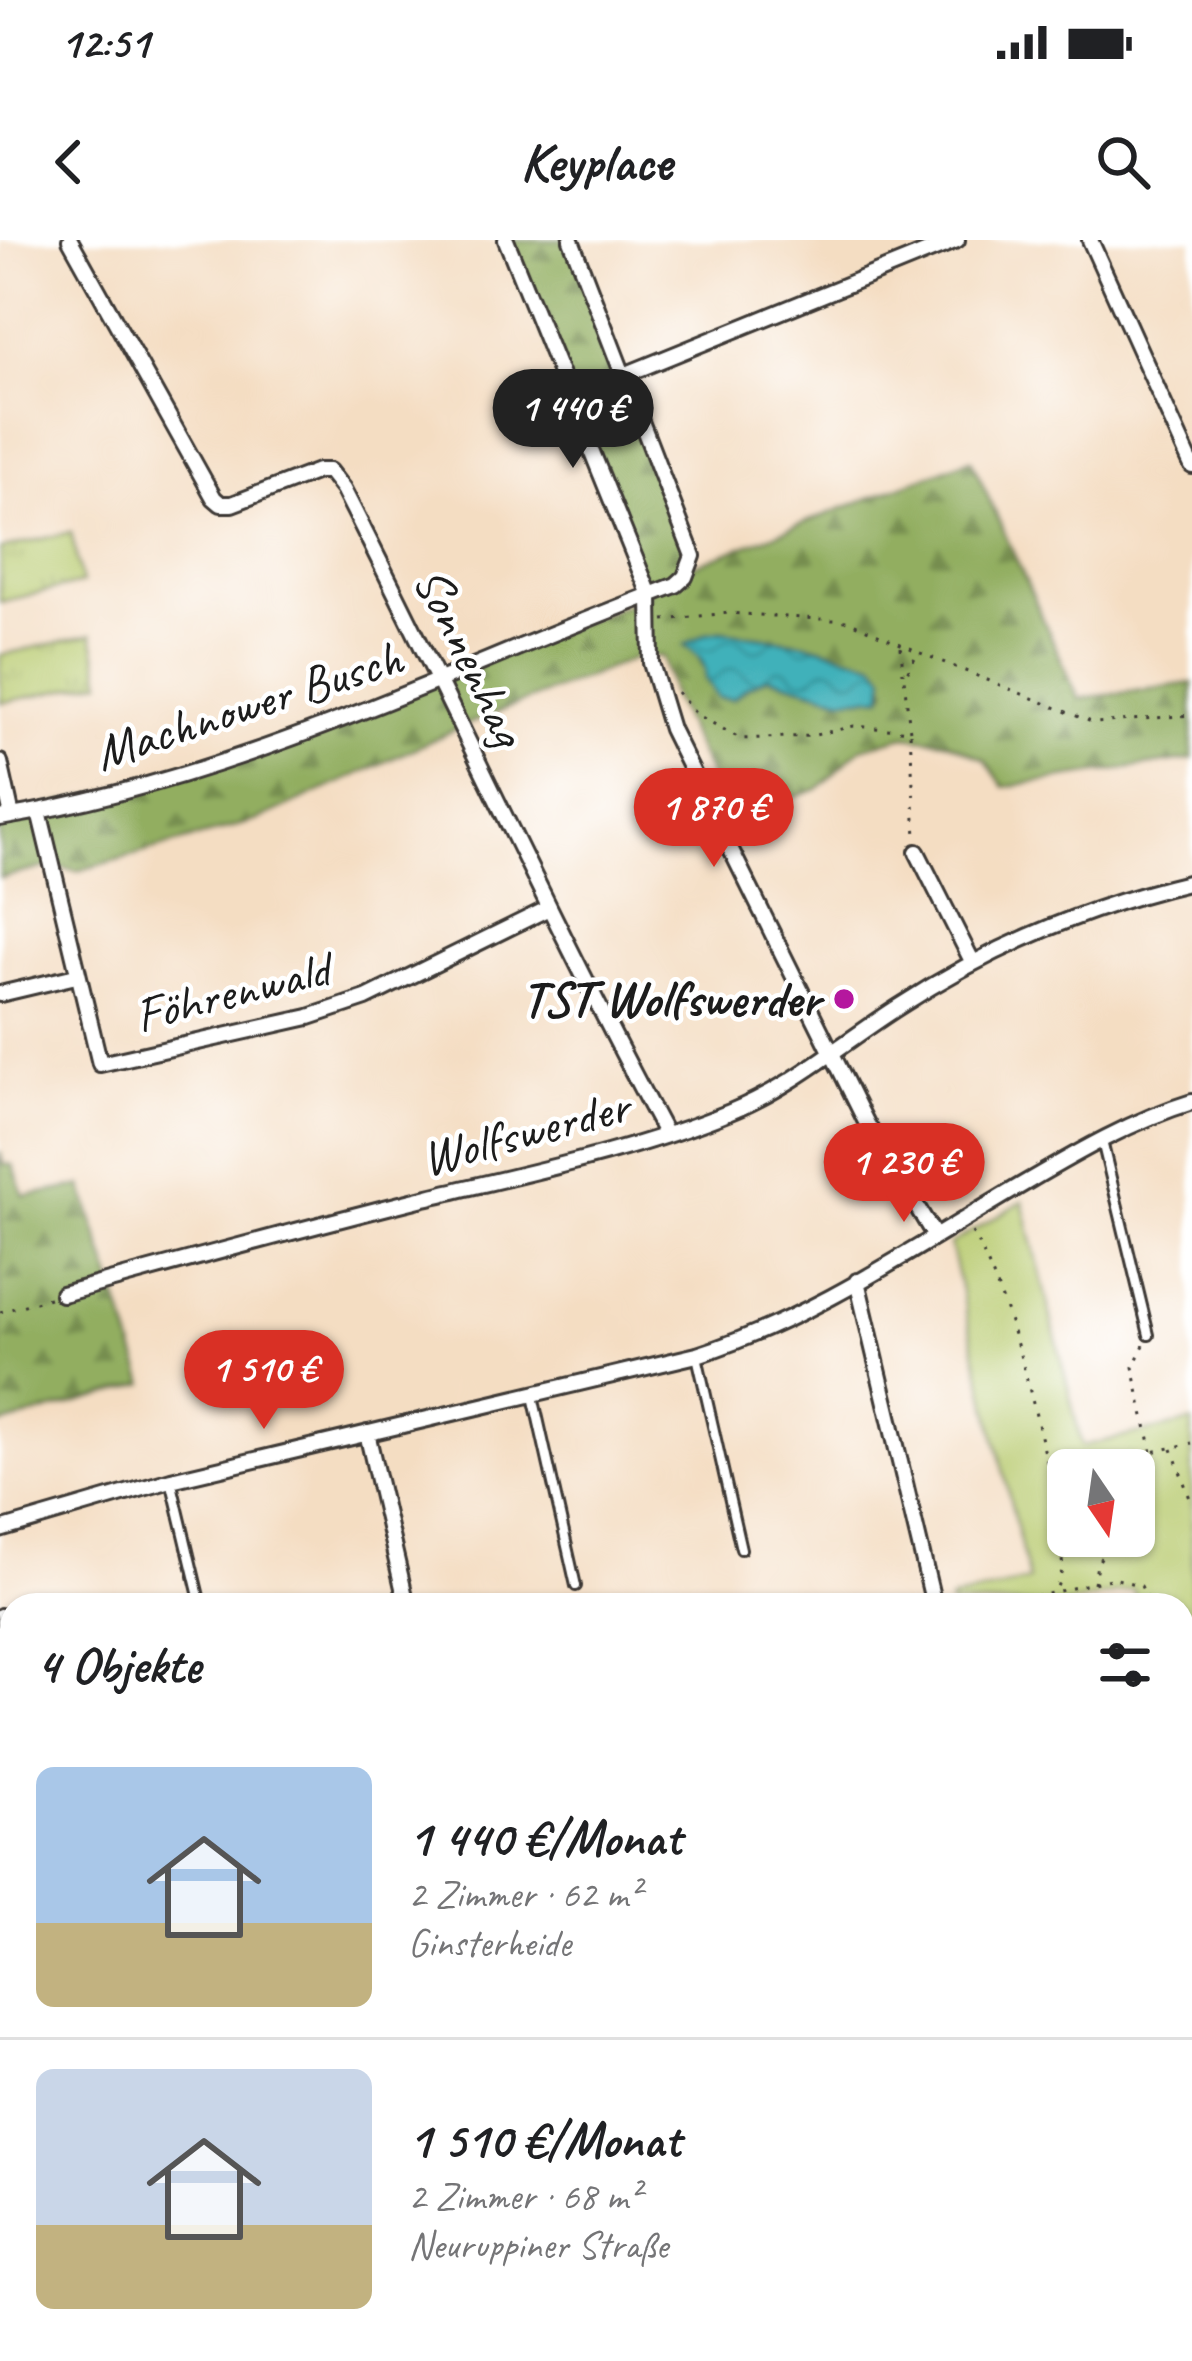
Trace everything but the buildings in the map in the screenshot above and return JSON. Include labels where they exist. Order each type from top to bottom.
[{"type":"street","name":"Sonnenhag","points":[[70,240],[214,498],[232,504],[317,471],[329,471],[343,489],[666,1136]]},
{"type":"street","points":[[506,240],[650,595],[651,663],[671,729],[867,1124],[934,1235]]},
{"type":"street","name":"Machnower Busch","points":[[6,817],[236,761],[442,682],[685,578],[693,556],[571,240]]},
{"type":"street","points":[[570,397],[957,240]]},
{"type":"street","points":[[1090,240],[1192,466]]},
{"type":"street","points":[[0,761],[6,817]]},
{"type":"street","name":"Föhrenwald","points":[[39,812],[100,1064],[309,1017],[366,998],[550,908]]},
{"type":"street","points":[[917,852],[973,963]]},
{"type":"street","name":"Wolfswerder","points":[[62,1294],[666,1136],[788,1084],[899,1006],[973,963],[1065,920],[1192,882]]},
{"type":"street","points":[[0,994],[76,976]]},
{"type":"street","points":[[0,1530],[172,1480],[748,1339],[1102,1139],[1192,1102]]},
{"type":"street","points":[[857,1281],[931,1593]]},
{"type":"street","points":[[367,1433],[404,1593]]},
{"type":"lane","points":[[1102,1139],[1149,1335]]},
{"type":"lane","points":[[697,1355],[741,1549]]},
{"type":"lane","points":[[532,1394],[576,1586]]},
{"type":"lane","points":[[172,1480],[198,1593]]},
{"type":"path","points":[[650,595],[657,620],[728,613],[848,621],[1094,723],[1192,716]]},
{"type":"path","points":[[901,645],[917,852]]},
{"type":"path","points":[[904,679],[919,652]]},
{"type":"path","points":[[672,687],[696,714],[741,739],[811,736],[854,726],[910,731]]},
{"type":"path","points":[[970,1229],[986,1258],[1011,1331],[1047,1464]]},
{"type":"path","points":[[0,1312],[62,1294]]},
{"type":"path","points":[[1149,1335],[1133,1366],[1151,1449]]},
{"type":"path","points":[[1155,1451],[1192,1443]]},
{"type":"path","points":[[1172,1448],[1192,1504]]},
{"type":"path","points":[[1056,1591],[1062,1557]]},
{"type":"path","points":[[1094,1583],[1101,1557]]},
{"type":"path","points":[[1048,1593],[1114,1578],[1132,1581],[1144,1593]]},
{"type":"green space","points":[[506,240],[571,240],[692,566],[971,459],[1079,699],[1192,683],[1192,759],[1004,787],[985,760],[946,741],[905,736],[861,748],[818,789],[731,820],[673,698],[663,657],[642,655],[463,726],[258,820],[77,871],[51,866],[0,878],[0,818],[236,761],[649,595]],"holes":[[[721,631],[805,643],[876,663],[887,689],[883,696],[842,698],[768,677],[733,699],[715,684],[695,650]]]},
{"type":"green space","points":[[71,532],[82,583],[0,602],[0,549]]},
{"type":"green space","points":[[92,635],[102,681],[1,703],[0,655]]},
{"type":"green space","points":[[0,1151],[3,1164],[13,1165],[24,1196],[82,1186],[145,1384],[0,1425]]},
{"type":"green space","points":[[1023,1201],[1082,1446],[1192,1422],[1192,1593],[1134,1593],[1133,1589],[979,1593],[1029,1581],[950,1244]]},
{"type":"water","points":[[721,631],[805,643],[876,663],[885,676],[883,696],[842,698],[768,677],[733,699],[718,698],[705,679],[700,659],[684,645]]},
{"type":"place","name":"TST Wolfswerder","points":[[844,999]]}]
